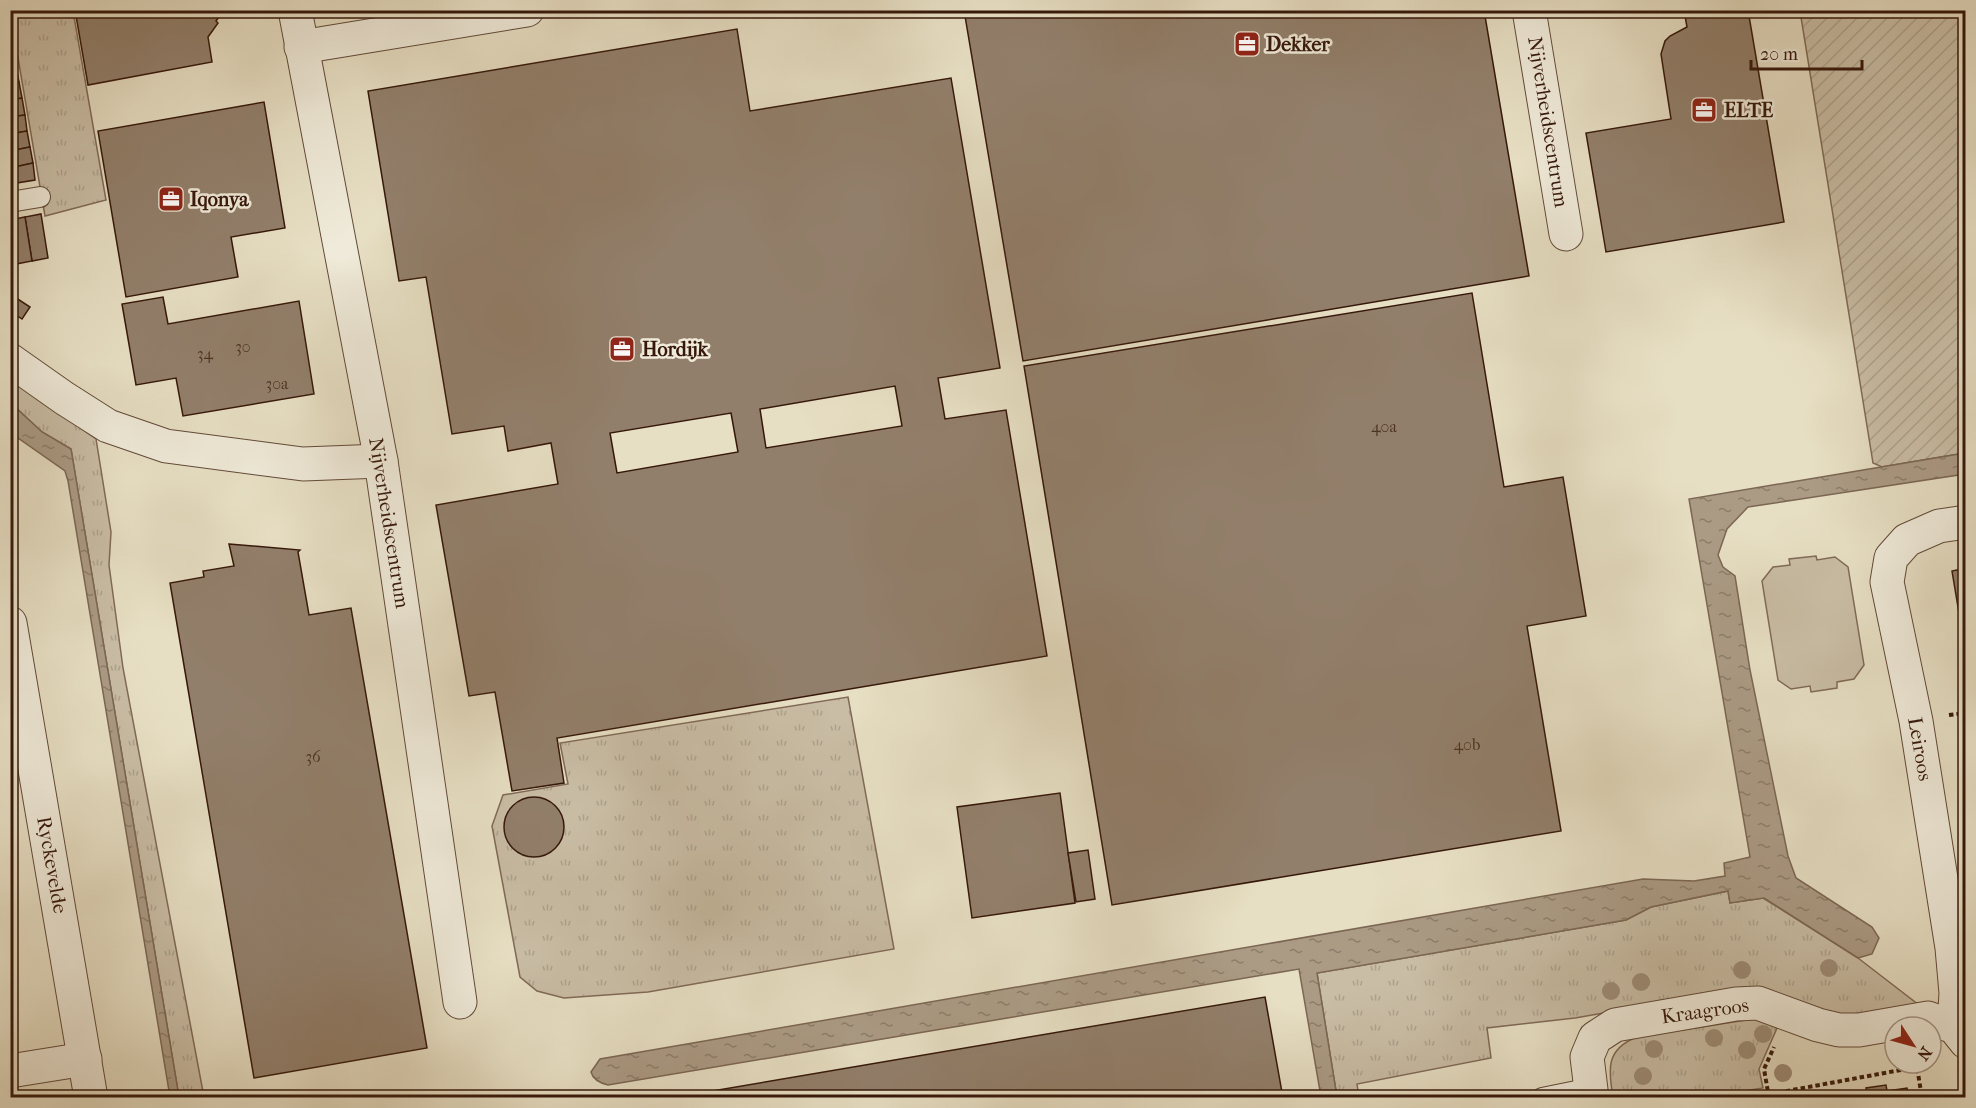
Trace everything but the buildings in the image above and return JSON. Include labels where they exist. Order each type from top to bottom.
[{"type":"street","name":"Nijverheidscentrum","points":[[295,10],[381,461],[460,1002]]},
{"type":"street","points":[[301,47],[527,10]]},
{"type":"street","name":"Nijverheidscentrum","points":[[1529,10],[1566,234]]},
{"type":"street","points":[[10,360],[108,426],[166,446],[303,464],[381,461]]},
{"type":"street","name":"Leiroos","points":[[1960,1035],[1952,948],[1916,721],[1887,582],[1891,558],[1907,540],[1939,526],[1965,522]]},
{"type":"street","name":"Ryckevelde","points":[[11,629],[92,1098]]},
{"type":"street","name":"Kraagroos","points":[[1591,1093],[1587,1057],[1595,1038],[1615,1025],[1736,1004],[1758,1003],[1818,1025],[1839,1030],[1928,1018],[1960,1035]]},
{"type":"street","points":[[10,1071],[85,1059]]},
{"type":"lane","points":[[10,202],[40,197]]},
{"type":"lane","name":"Kraagroos","points":[[1542,1098],[1591,1093]]},
{"type":"path","points":[[1769,1096],[1764,1069],[1789,1014]]},
{"type":"path","points":[[1749,1098],[1917,1067],[1922,1098]]},
{"type":"green space","points":[[10,11],[73,11],[106,200],[45,216]]},
{"type":"green space","points":[[1800,11],[1965,11],[1965,453],[1882,467],[1873,463]]},
{"type":"green space","points":[[10,378],[96,439],[111,532],[109,565],[123,668],[204,1097],[179,1097],[71,449],[42,432],[15,407],[11,406]]},
{"type":"green space","points":[[1816,556],[1817,560],[1835,557],[1848,567],[1864,665],[1854,679],[1837,682],[1837,688],[1811,692],[1810,686],[1791,689],[1778,680],[1762,581],[1773,567],[1790,565],[1789,559]]},
{"type":"green space","points":[[848,697],[894,949],[648,992],[564,998],[537,991],[520,977],[492,826],[503,795],[568,784],[560,743]]},
{"type":"green space","points":[[1728,891],[1730,903],[1763,898],[1858,958],[1919,1005],[1837,1017],[1747,988],[1575,1018],[1487,1028],[1491,1058],[1357,1084],[1359,1097],[1337,1097],[1317,973],[1626,920],[1651,907]]},
{"type":"green space","points":[[1753,1019],[1777,1028],[1759,1069],[1763,1088],[1707,1097],[1613,1097],[1610,1078],[1612,1061],[1614,1054],[1627,1042],[1637,1037]]},
{"type":"water","points":[[11,406],[15,407],[42,432],[71,449],[179,1097],[170,1097],[68,481],[65,471],[11,433]]},
{"type":"water","points":[[1965,453],[1965,474],[1748,507],[1727,529],[1718,555],[1723,567],[1735,576],[1750,670],[1788,856],[1796,878],[1872,927],[1879,938],[1872,954],[1858,958],[1764,898],[1730,903],[1728,891],[1651,907],[1626,920],[1317,973],[1337,1097],[1321,1097],[1299,969],[608,1085],[597,1081],[592,1075],[591,1072],[600,1059],[1643,879],[1694,881],[1725,876],[1724,863],[1750,857],[1689,499]]},
{"type":"place","name":"Dekker","points":[[1247,44]]},
{"type":"place","name":"ELTE","points":[[1704,110]]},
{"type":"place","name":"Iqonya","points":[[171,199]]},
{"type":"place","name":"Hordijk","points":[[622,349]]}]
